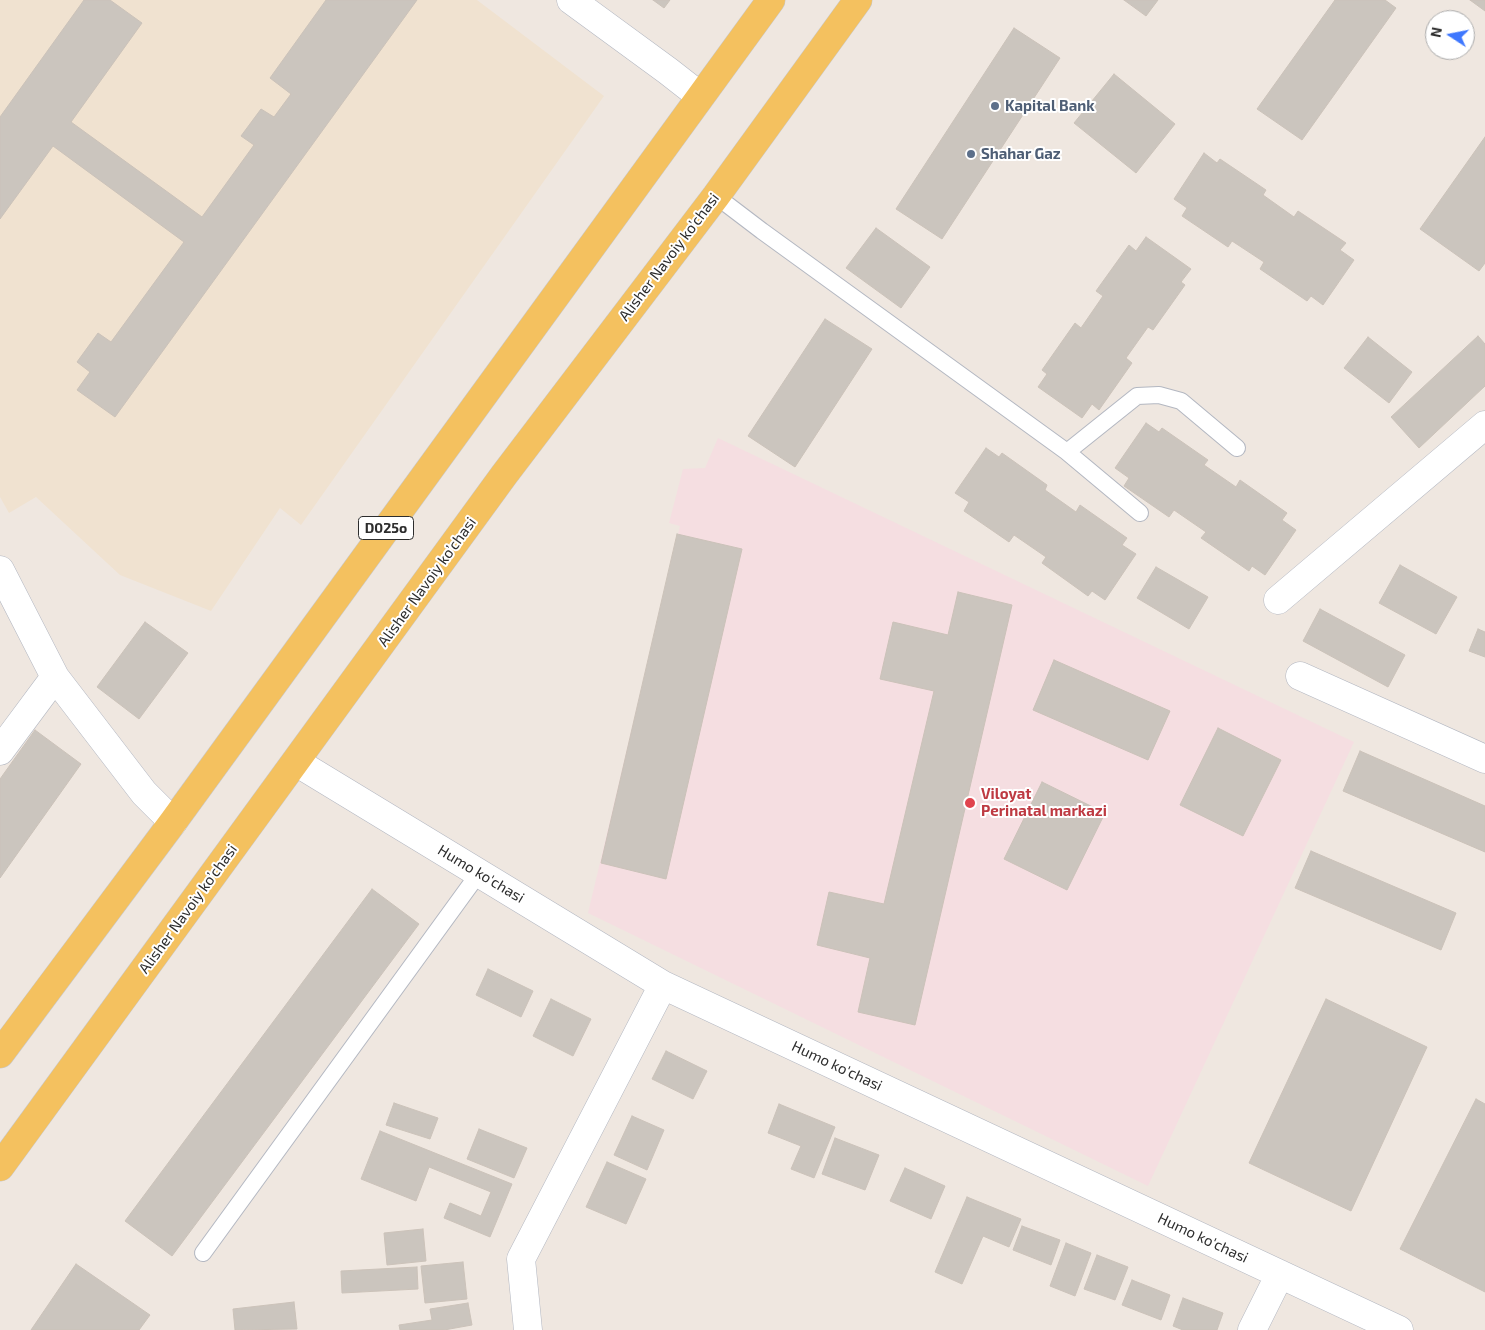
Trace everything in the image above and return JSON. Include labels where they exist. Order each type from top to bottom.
[{"type":"main road","name":"D025o","points":[[0,1054],[172,822],[771,0]]},
{"type":"main road","name":"Alisher Navoiy ko’chasi","points":[[0,1166],[504,475],[716,196],[858,0]]},
{"type":"street","points":[[570,0],[700,96]]},
{"type":"street","points":[[1278,600],[1485,425]]},
{"type":"street","points":[[0,570],[55,677],[144,793],[172,822]]},
{"type":"street","points":[[1300,676],[1485,759]]},
{"type":"street","points":[[0,751],[55,677]]},
{"type":"street","name":"Humo ko'chasi","points":[[296,762],[663,985],[1399,1330]]},
{"type":"street","points":[[528,1330],[521,1259],[663,985]]},
{"type":"street","points":[[1252,1330],[1280,1274]]},
{"type":"lane","points":[[716,196],[1067,452],[1140,514]]},
{"type":"lane","points":[[1067,452],[1137,396],[1159,395],[1181,401],[1237,448]]},
{"type":"lane","points":[[203,1253],[479,873]]},
{"type":"shaded area","points":[[0,0],[477,0],[604,96],[301,525],[280,508],[211,611],[120,575],[36,497],[9,513],[0,497]]},
{"type":"shaded area","name":"Viloyat Perinatal markazi","points":[[718,438],[1354,742],[1148,1186],[588,913],[680,526],[669,523],[683,469],[705,468]]},
{"type":"building","points":[[84,0],[110,0],[142,23],[71,122],[202,217],[254,145],[241,136],[261,109],[274,117],[291,94],[270,78],[326,0],[417,0],[115,417],[77,390],[90,372],[77,362],[98,333],[111,342],[184,242],[53,146],[0,219],[0,117]]},
{"type":"building","points":[[653,0],[670,0],[664,8]]},
{"type":"building","points":[[1124,0],[1158,0],[1146,16]]},
{"type":"building","points":[[1335,0],[1385,0],[1396,8],[1302,140],[1257,109]]},
{"type":"building","points":[[1470,0],[1485,0],[1485,11]]},
{"type":"building","points":[[1014,28],[1060,58],[942,239],[896,209]]},
{"type":"building","points":[[1114,74],[1175,124],[1136,173],[1074,123]]},
{"type":"building","points":[[1485,137],[1485,263],[1479,271],[1420,229]]},
{"type":"building","points":[[1204,153],[1217,163],[1220,159],[1266,190],[1263,195],[1294,217],[1298,211],[1346,243],[1340,250],[1354,260],[1323,305],[1311,296],[1307,301],[1260,269],[1264,262],[1232,241],[1228,247],[1182,216],[1187,208],[1174,199]]},
{"type":"building","points":[[876,228],[930,267],[901,308],[846,268]]},
{"type":"building","points":[[1146,237],[1191,269],[1181,282],[1185,285],[1153,330],[1148,327],[1126,358],[1132,363],[1099,410],[1092,404],[1082,418],[1038,387],[1047,374],[1042,370],[1075,323],[1081,328],[1103,296],[1096,291],[1129,245],[1136,251]]},
{"type":"building","points":[[825,319],[872,349],[795,467],[748,436]]},
{"type":"building","points":[[1478,336],[1485,344],[1485,386],[1419,448],[1391,417]]},
{"type":"building","points":[[1368,337],[1412,372],[1389,403],[1344,368]]},
{"type":"building","points":[[1146,423],[1159,432],[1162,428],[1208,460],[1204,465],[1236,487],[1240,480],[1287,513],[1282,520],[1296,530],[1265,575],[1252,566],[1249,571],[1201,538],[1206,532],[1174,510],[1169,517],[1124,486],[1129,478],[1115,468]]},
{"type":"building","points":[[986,448],[999,457],[1002,453],[1047,485],[1045,490],[1076,512],[1080,505],[1127,538],[1122,545],[1136,554],[1105,600],[1092,591],[1088,596],[1042,563],[1046,557],[1014,535],[1009,542],[964,511],[969,502],[955,493]]},
{"type":"building","points":[[677,534],[742,549],[666,879],[601,863]]},
{"type":"building","points":[[1400,565],[1457,597],[1436,634],[1379,603]]},
{"type":"building","points":[[1156,567],[1208,597],[1189,629],[1137,598]]},
{"type":"building","points":[[958,592],[1012,605],[915,1025],[858,1012],[870,958],[817,945],[829,892],[884,904],[934,691],[880,679],[893,622],[948,635]]},
{"type":"building","points":[[1320,609],[1405,655],[1388,687],[1303,641]]},
{"type":"building","points":[[145,622],[188,653],[139,719],[97,687]]},
{"type":"building","points":[[1478,629],[1485,632],[1485,657],[1469,651]]},
{"type":"building","points":[[1054,660],[1170,711],[1148,760],[1033,710]]},
{"type":"building","points":[[1218,728],[1281,760],[1243,836],[1180,805]]},
{"type":"building","points":[[35,730],[81,764],[0,878],[0,779]]},
{"type":"building","points":[[1360,751],[1485,806],[1485,852],[1343,791]]},
{"type":"building","points":[[1042,782],[1105,813],[1067,890],[1004,859]]},
{"type":"building","points":[[1311,851],[1456,913],[1441,950],[1295,888]]},
{"type":"building","points":[[372,889],[419,924],[172,1256],[125,1221]]},
{"type":"building","points":[[488,969],[533,991],[521,1017],[476,995]]},
{"type":"building","points":[[551,999],[591,1019],[573,1056],[533,1036]]},
{"type":"building","points":[[1326,999],[1427,1047],[1351,1211],[1249,1163]]},
{"type":"building","points":[[666,1051],[707,1071],[693,1099],[652,1079]]},
{"type":"building","points":[[1476,1099],[1485,1104],[1485,1292],[1400,1249]]},
{"type":"building","points":[[394,1103],[438,1118],[430,1139],[386,1125]]},
{"type":"building","points":[[779,1104],[835,1127],[814,1178],[791,1169],[801,1146],[768,1133]]},
{"type":"building","points":[[632,1116],[664,1130],[647,1170],[614,1155]]},
{"type":"building","points":[[479,1129],[527,1148],[514,1178],[467,1159]]},
{"type":"building","points":[[380,1131],[512,1184],[490,1237],[444,1218],[450,1203],[481,1216],[491,1192],[429,1167],[416,1201],[361,1179]]},
{"type":"building","points":[[835,1138],[879,1155],[865,1190],[822,1174]]},
{"type":"building","points":[[607,1162],[646,1179],[626,1224],[586,1207]]},
{"type":"building","points":[[905,1168],[945,1186],[931,1219],[890,1201]]},
{"type":"building","points":[[967,1197],[1021,1219],[1009,1247],[983,1236],[962,1284],[935,1272]]},
{"type":"building","points":[[1022,1226],[1060,1240],[1051,1265],[1013,1250]]},
{"type":"building","points":[[423,1229],[426,1261],[387,1265],[384,1233]]},
{"type":"building","points":[[1066,1243],[1091,1253],[1075,1296],[1050,1286]]},
{"type":"building","points":[[1097,1255],[1128,1267],[1115,1300],[1084,1289]]},
{"type":"building","points":[[463,1262],[467,1299],[425,1303],[421,1266]]},
{"type":"building","points":[[76,1264],[150,1315],[139,1330],[31,1330]]},
{"type":"building","points":[[417,1267],[418,1289],[342,1293],[341,1271]]},
{"type":"building","points":[[1132,1280],[1170,1295],[1161,1320],[1122,1305]]},
{"type":"building","points":[[1183,1298],[1223,1313],[1217,1330],[1183,1330],[1173,1326]]},
{"type":"building","points":[[294,1302],[297,1329],[235,1330],[233,1309]]},
{"type":"building","points":[[468,1303],[472,1325],[444,1330],[400,1330],[399,1325],[432,1320],[430,1309]]},
{"type":"place","name":"Kapital Bank","points":[[995,106]]},
{"type":"place","name":"Shahar Gaz","points":[[971,154]]},
{"type":"place","name":"Viloyat Perinatal markazi","points":[[970,803]]}]
